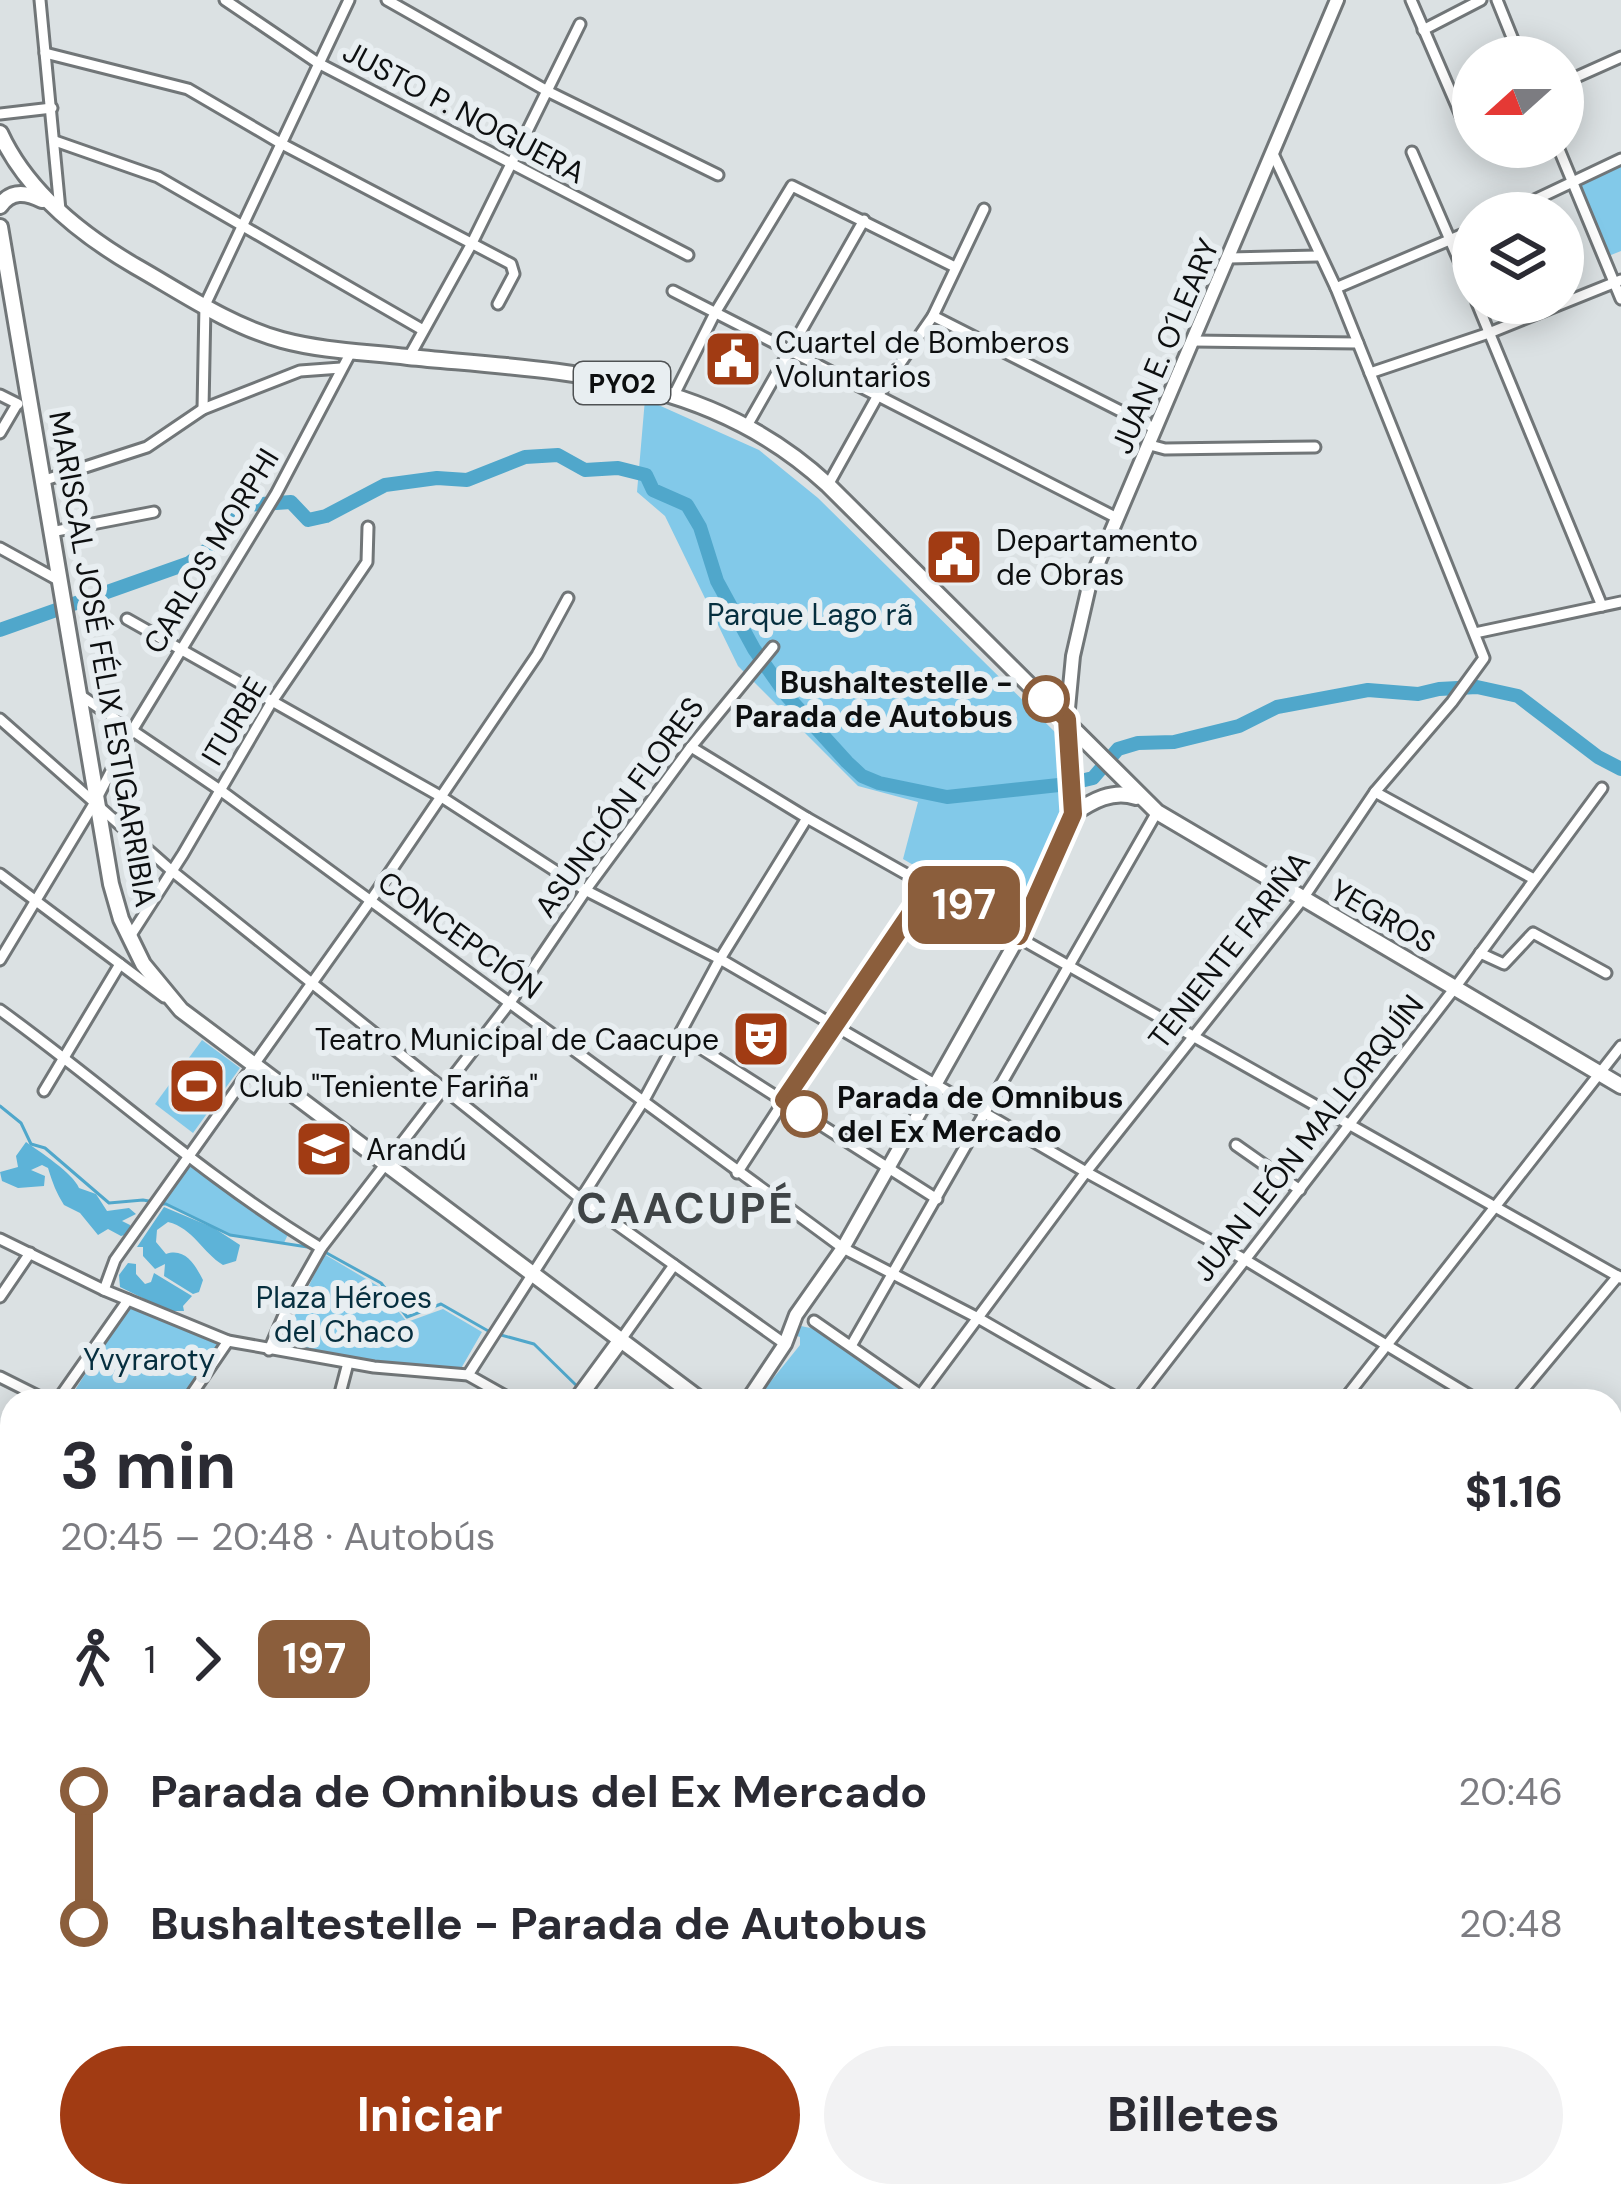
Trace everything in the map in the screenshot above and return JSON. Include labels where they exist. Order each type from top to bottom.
[{"type":"main road","name":"PY02","points":[[0,133],[56,210],[105,248],[276,339],[351,352],[599,379],[702,403],[748,424],[828,485],[1067,719]]},
{"type":"main road","points":[[0,206],[22,193],[56,210]]},
{"type":"main road","name":"MARISCAL JOSÉ FÉLIX ESTIGARRIBIA","points":[[0,232],[23,403],[42,481],[95,802],[116,904],[152,977],[182,1010],[686,1389]]},
{"type":"main road","name":"YEGROS","points":[[1067,719],[1157,812],[1621,1086]]},
{"type":"main road","points":[[1073,814],[1117,793],[1141,798]]},
{"type":"main road","points":[[585,1389],[620,1341]]},
{"type":"street","points":[[40,0],[55,142],[56,210]]},
{"type":"street","name":"JUSTO P. NOGUERA","points":[[225,0],[318,63],[688,255]]},
{"type":"street","points":[[203,410],[205,305],[349,0]]},
{"type":"street","points":[[386,0],[549,92],[718,176]]},
{"type":"street","name":"JUAN E. O´LEARY","points":[[1073,814],[1067,719],[1080,619],[1090,582],[1274,156],[1336,0]]},
{"type":"street","points":[[1411,0],[1452,95]]},
{"type":"street","points":[[1423,30],[1481,0]]},
{"type":"street","points":[[1497,0],[1512,36]]},
{"type":"street","points":[[409,357],[471,245],[580,24]]},
{"type":"street","points":[[45,53],[188,89],[515,268],[498,304]]},
{"type":"street","points":[[1584,74],[1621,57]]},
{"type":"street","points":[[0,114],[52,108]]},
{"type":"street","points":[[55,142],[142,169],[423,330]]},
{"type":"street","points":[[1336,288],[1452,241],[1412,152]]},
{"type":"street","points":[[1274,156],[1336,288],[1475,633],[1621,602]]},
{"type":"street","points":[[1548,192],[1621,159]]},
{"type":"street","points":[[1566,168],[1621,299]]},
{"type":"street","points":[[674,395],[715,313],[792,186],[955,268]]},
{"type":"street","points":[[828,485],[877,397],[933,316],[984,208]]},
{"type":"street","points":[[748,424],[865,220]]},
{"type":"street","points":[[1229,258],[1318,256]]},
{"type":"street","points":[[1370,374],[1490,333],[1617,281]]},
{"type":"street","points":[[673,291],[1117,518]]},
{"type":"street","points":[[933,316],[1156,429]]},
{"type":"street","points":[[1486,324],[1602,606]]},
{"type":"street","points":[[1193,341],[1358,343]]},
{"type":"street","name":"CARLOS MORPHI","points":[[0,960],[276,494],[351,352]]},
{"type":"street","points":[[42,481],[147,447],[203,410],[300,371],[341,368]]},
{"type":"street","points":[[0,394],[23,403],[0,433]]},
{"type":"street","points":[[1150,445],[1165,449],[1316,447]]},
{"type":"street","points":[[51,532],[154,512]]},
{"type":"street","name":"ITURBE","points":[[129,938],[271,703],[367,562],[368,527]]},
{"type":"street","points":[[0,548],[61,588]]},
{"type":"street","points":[[104,1290],[111,1267],[371,900],[537,655],[568,598]]},
{"type":"street","points":[[127,619],[440,796],[586,890],[721,959],[1244,1259],[1458,1389]]},
{"type":"street","name":"TENIENTE FARIÑA","points":[[929,1389],[1086,1172],[1302,900],[1375,792],[1474,672],[1484,658],[1475,633]]},
{"type":"street","name":"ASUNCIÓN FLORES","points":[[269,1350],[319,1250],[511,1001],[691,747],[773,647]]},
{"type":"street","name":"CONCEPCIÓN","points":[[77,693],[220,790],[843,1248],[1101,1389]]},
{"type":"street","points":[[0,719],[172,871],[443,1089],[580,1198],[785,1344]]},
{"type":"street","points":[[691,747],[807,818],[1620,1275],[1524,1389]]},
{"type":"street","name":"JUAN LEÓN MALLORQUÍN","points":[[1145,1389],[1454,989],[1602,788]]},
{"type":"street","points":[[1375,792],[1532,878]]},
{"type":"street","points":[[851,1346],[1157,812]]},
{"type":"street","points":[[755,1389],[889,1170],[1019,936],[1073,814]]},
{"type":"street","points":[[468,1375],[644,1100],[721,959],[807,818]]},
{"type":"street","points":[[0,874],[182,1010]]},
{"type":"street","points":[[737,1173],[832,1024],[929,886]]},
{"type":"street","points":[[1480,953],[1504,964],[1533,933],[1606,973]]},
{"type":"street","points":[[44,1091],[120,964]]},
{"type":"street","points":[[0,1010],[64,1055],[189,1158],[319,1250]]},
{"type":"street","points":[[680,1035],[937,1199]]},
{"type":"street","points":[[1352,1389],[1621,1046]]},
{"type":"street","points":[[1236,1145],[1300,1190]]},
{"type":"street","points":[[0,1239],[104,1290],[229,1341],[348,1363],[468,1375],[493,1389]]},
{"type":"street","points":[[0,1297],[30,1253]]},
{"type":"street","points":[[620,1341],[674,1265]]},
{"type":"street","points":[[61,1389],[128,1300]]},
{"type":"street","points":[[796,1316],[814,1321],[909,1389]]},
{"type":"street","points":[[195,1389],[229,1341]]},
{"type":"street","points":[[341,1389],[348,1363]]},
{"type":"green space","points":[[1621,161],[1621,251],[1606,257],[1584,205],[1584,192],[1579,192],[1574,181]]},
{"type":"green space","name":"Parque Lago rã","points":[[645,399],[759,450],[818,498],[1061,738],[1060,812],[1015,924],[903,859],[918,802],[858,786],[738,666],[665,516],[637,492]]},
{"type":"green space","name":"Club \"Teniente Fariña\"","points":[[202,1040],[240,1068],[193,1133],[155,1104]]},
{"type":"green space","points":[[189,1158],[290,1230],[284,1243],[230,1235],[166,1205],[153,1209]]},
{"type":"green space","name":"Plaza Héroes del Chaco","points":[[324,1254],[378,1286],[407,1322],[443,1309],[482,1332],[459,1372],[280,1347]]},
{"type":"green space","name":"Yvyraroty","points":[[128,1307],[221,1343],[190,1389],[76,1389]]},
{"type":"green space","points":[[796,1325],[820,1330],[906,1389],[765,1389],[800,1345],[800,1337],[791,1334]]},
{"type":"shaded area","points":[[26,1142],[63,1169],[79,1188],[96,1194],[107,1211],[129,1208],[136,1214],[122,1221],[130,1225],[131,1233],[121,1236],[108,1229],[98,1235],[80,1213],[64,1205],[48,1168],[42,1165],[31,1170],[45,1176],[44,1186],[18,1188],[2,1181],[0,1172],[18,1167],[16,1156]]},
{"type":"shaded area","points":[[164,1207],[240,1245],[236,1261],[223,1265],[177,1225],[168,1222],[157,1230],[156,1242],[166,1254],[179,1253],[197,1269],[203,1280],[199,1292],[193,1294],[164,1276],[165,1264],[155,1269],[143,1256],[143,1247],[137,1247]]},
{"type":"shaded area","points":[[128,1263],[136,1264],[136,1274],[145,1284],[154,1273],[192,1296],[184,1311],[169,1311],[120,1287],[119,1275]]},
{"type":"waterway","points":[[0,630],[189,563],[224,537],[245,505],[291,502],[308,520],[326,516],[385,485],[437,478],[467,480],[525,457],[558,455],[585,470],[618,468],[646,475],[653,490],[687,505],[700,527],[717,581],[754,649],[787,696],[847,762],[879,783],[947,797],[1068,784],[1093,778],[1118,749],[1239,726],[1277,707],[1368,690],[1418,694],[1477,687],[1518,696],[1621,769]]},
{"type":"waterway","points":[[0,1106],[21,1123],[31,1144],[45,1148],[109,1203],[166,1204],[230,1235],[314,1248]]},
{"type":"waterway","points":[[323,1251],[381,1283],[407,1317],[441,1304],[490,1332],[534,1344],[580,1389]]},
{"type":"bus line","name":"197","points":[[804,1114],[784,1100],[929,886],[1019,936],[1073,814],[1067,719],[1046,699]]},
{"type":"place","name":"Cuartel de Bomberos Voluntarios","points":[[733,359]]},
{"type":"place","name":"Departamento de Obras","points":[[954,557]]},
{"type":"place","name":"Bushaltestelle - Parada de Autobus","points":[[1046,699]]},
{"type":"place","name":"Teatro Municipal de Caacupe","points":[[761,1039]]},
{"type":"place","name":"Club \"Teniente Fariña\"","points":[[197,1086]]},
{"type":"place","name":"Parada de Omnibus del Ex Mercado","points":[[804,1114]]},
{"type":"place","name":"Arandú","points":[[324,1149]]},
{"type":"district","name":"CAACUPÉ","points":[[686,1208]]}]
